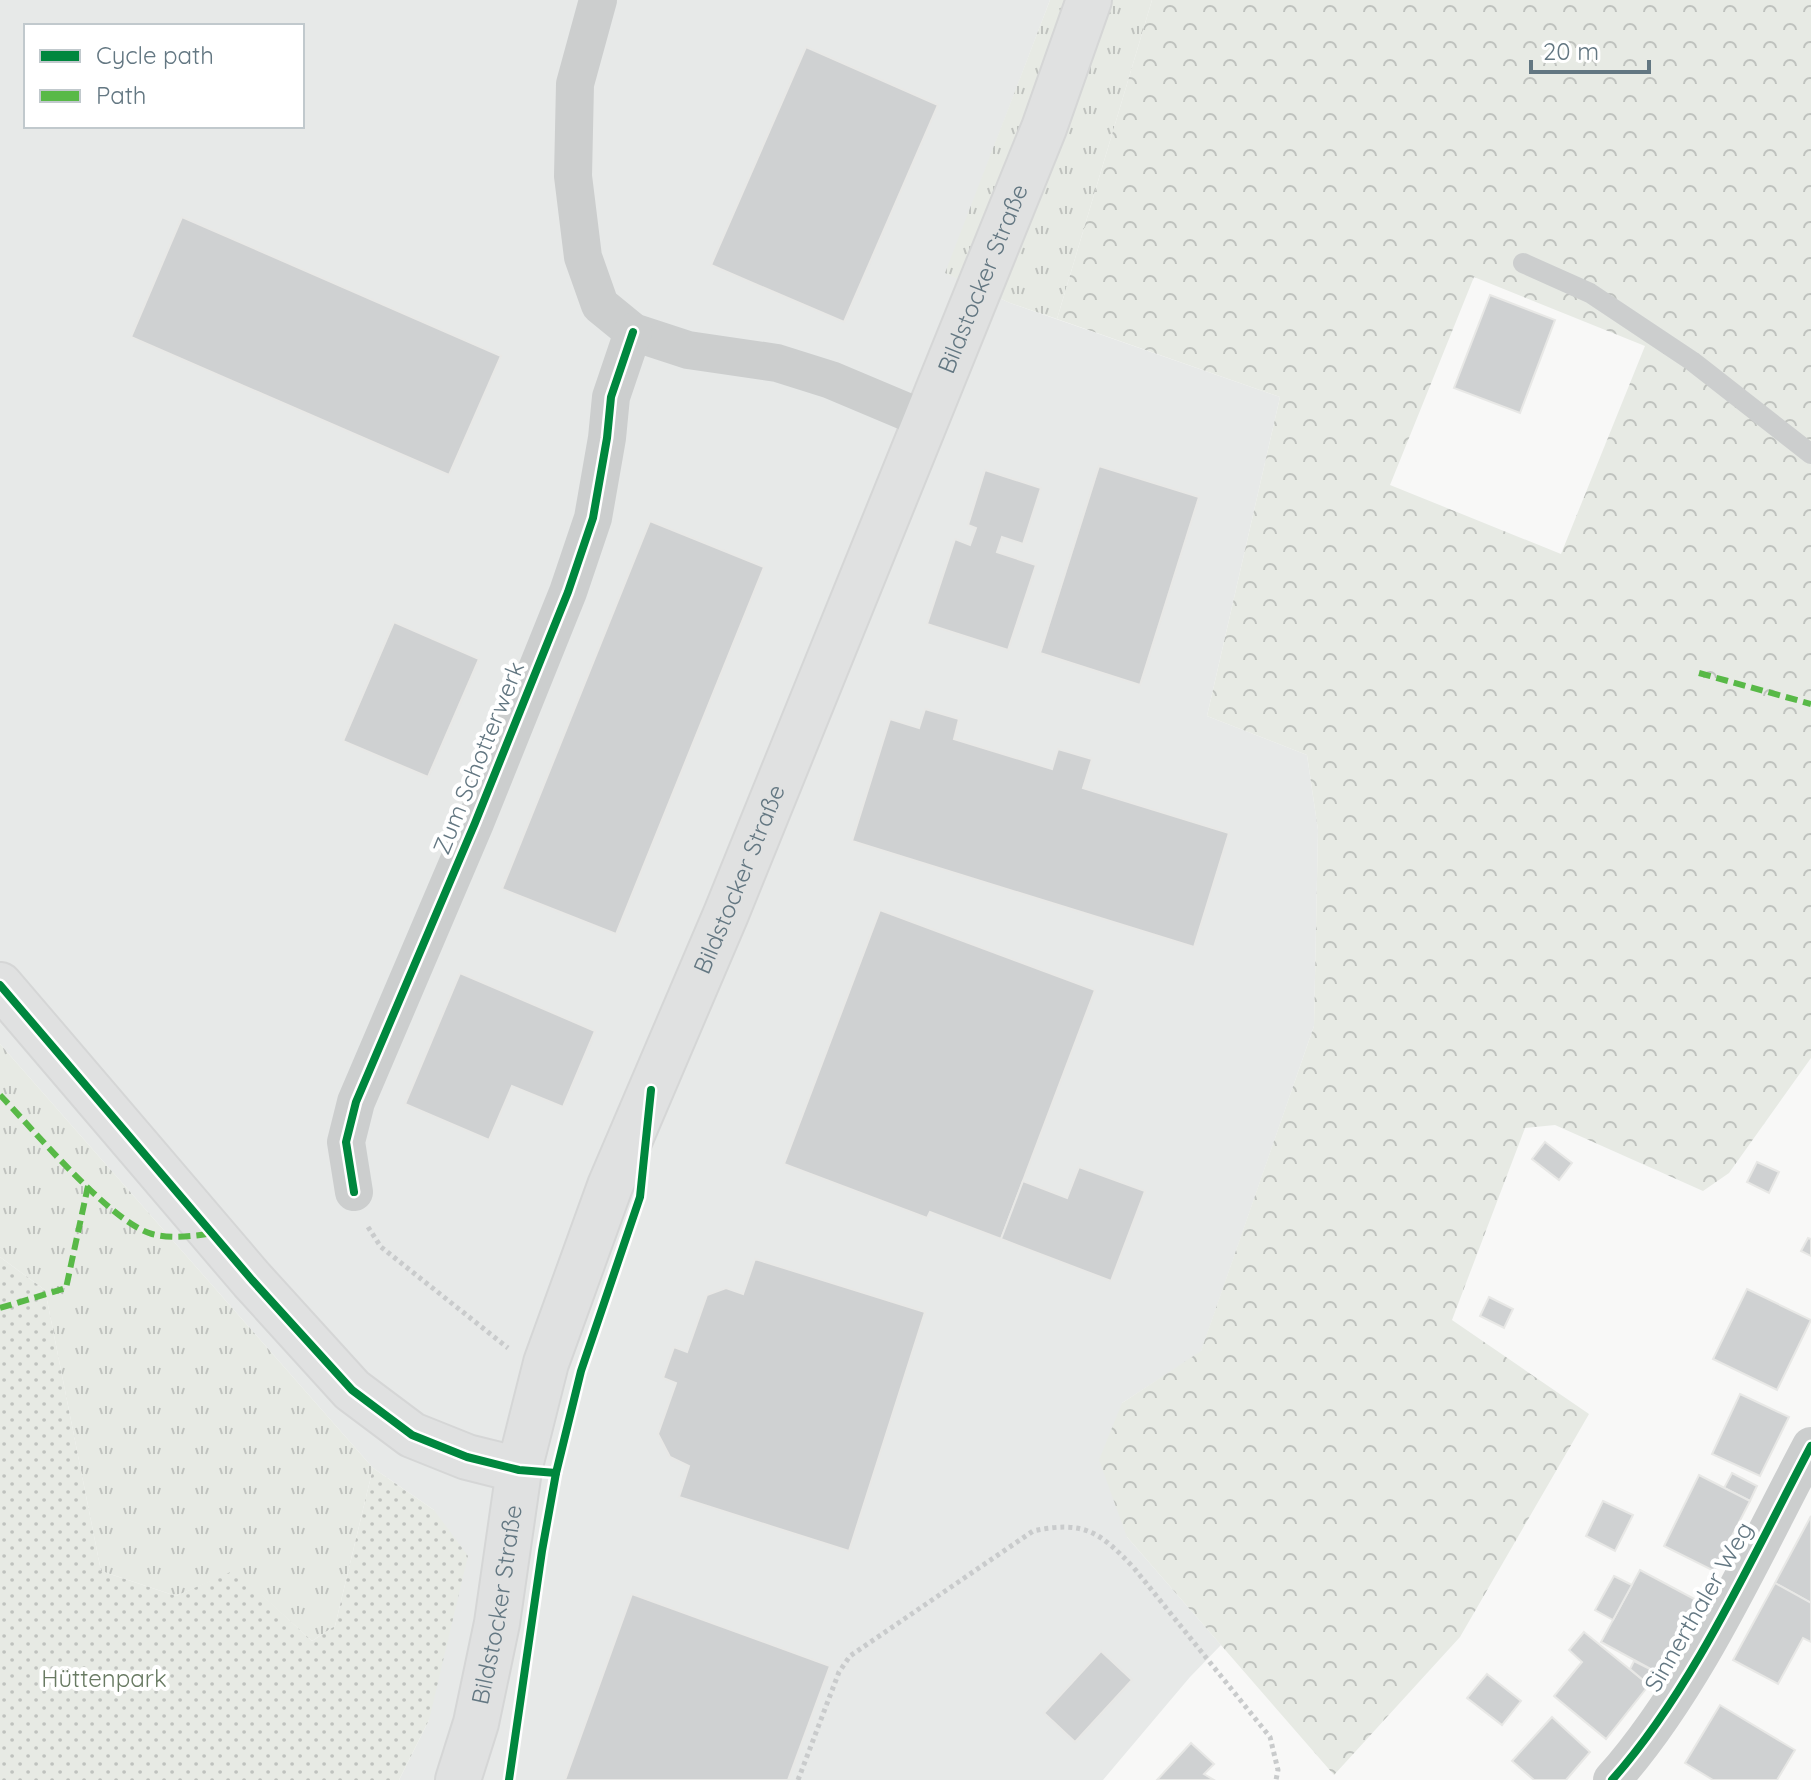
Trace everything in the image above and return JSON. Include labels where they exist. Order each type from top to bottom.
[{"type":"main road","name":"Bildstocker Straße","points":[[458,1780],[476,1723],[497,1623],[519,1470],[546,1363],[610,1186],[726,914],[1044,128],[1089,0]]},
{"type":"main road","points":[[0,985],[252,1280],[352,1390],[412,1435],[467,1457],[519,1470]]},
{"type":"street","points":[[598,0],[575,84],[573,176],[583,257],[600,305],[633,332],[688,350],[777,363],[831,380],[926,420]]},
{"type":"street","name":"Zum Schotterwerk","points":[[354,1192],[346,1142],[356,1102],[475,823],[568,592],[593,518],[611,397],[633,332]]},
{"type":"street","name":"Sinnerthaler Weg","points":[[1612,1780],[1697,1661],[1811,1446]]},
{"type":"lane","points":[[1523,263],[1590,293],[1692,361],[1811,454]]},
{"type":"path","points":[[354,1192],[366,1224],[381,1247],[509,1348],[546,1363]]},
{"type":"path","points":[[798,1780],[839,1672],[850,1656],[1033,1531],[1062,1525],[1089,1531],[1112,1545],[1134,1568],[1270,1737],[1278,1770],[1276,1780]]},
{"type":"shaded area","points":[[0,0],[1050,0],[946,273],[1010,303],[1280,397],[1207,716],[1307,755],[1318,830],[1314,1026],[1201,1352],[1122,1403],[1127,1537],[1221,1645],[1103,1780],[399,1780],[429,1720],[434,1510],[373,1468],[0,1044]]},
{"type":"green space","points":[[1050,0],[1152,0],[1057,319],[1010,303],[945,273]]},
{"type":"green space","points":[[1152,0],[1811,0],[1811,1058],[1729,1173],[1703,1191],[1555,1125],[1525,1128],[1452,1320],[1589,1414],[1460,1637],[1334,1775],[1127,1537],[1099,1460],[1122,1403],[1201,1351],[1314,1026],[1318,830],[1307,755],[1207,716],[1280,397],[1057,319]],"holes":[[[1474,277],[1645,346],[1561,554],[1390,485]]]},
{"type":"green space","points":[[0,1044],[373,1468],[335,1626],[312,1641],[235,1571],[176,1596],[101,1571],[45,1290],[0,1257]]},
{"type":"green space","name":"Hüttenpark","points":[[0,1257],[45,1290],[101,1571],[176,1596],[235,1570],[312,1641],[335,1626],[373,1468],[434,1510],[468,1556],[429,1720],[399,1780],[0,1780]]},
{"type":"building","points":[[806,47],[938,105],[844,322],[711,265]]},
{"type":"building","points":[[182,217],[501,356],[449,475],[131,337]]},
{"type":"building","points":[[1490,295],[1555,320],[1520,413],[1454,388]]},
{"type":"building","points":[[1099,466],[1199,497],[1140,685],[1040,653]]},
{"type":"building","points":[[985,470],[1041,488],[1023,544],[1002,537],[997,552],[1036,565],[1008,650],[927,624],[955,539],[970,545],[976,528],[968,525]]},
{"type":"building","points":[[650,521],[764,567],[616,934],[502,889]]},
{"type":"building","points":[[394,622],[479,659],[428,777],[343,741]]},
{"type":"building","points":[[925,709],[959,719],[954,739],[1052,769],[1058,749],[1092,759],[1083,788],[1229,833],[1194,947],[852,841],[890,719],[919,728]]},
{"type":"building","points":[[880,910],[1095,990],[1001,1239],[930,1212],[927,1218],[784,1164]]},
{"type":"building","points":[[460,973],[595,1031],[563,1107],[512,1086],[489,1140],[405,1104]]},
{"type":"building","points":[[1545,1142],[1572,1163],[1559,1180],[1532,1159]]},
{"type":"building","points":[[1757,1162],[1779,1172],[1769,1193],[1747,1182]]},
{"type":"building","points":[[1079,1167],[1145,1191],[1111,1281],[1001,1239],[1023,1181],[1067,1198]]},
{"type":"building","points":[[1808,1238],[1811,1239],[1811,1256],[1801,1251]]},
{"type":"building","points":[[755,1259],[925,1312],[849,1551],[679,1497],[689,1466],[670,1457],[658,1434],[676,1383],[663,1378],[674,1347],[687,1352],[707,1295],[726,1288],[743,1294]]},
{"type":"building","points":[[1747,1289],[1811,1320],[1777,1390],[1713,1359]]},
{"type":"building","points":[[1489,1297],[1513,1309],[1504,1328],[1480,1316]]},
{"type":"building","points":[[1740,1394],[1789,1417],[1760,1476],[1712,1454]]},
{"type":"building","points":[[1732,1473],[1757,1486],[1750,1501],[1724,1488]]},
{"type":"building","points":[[1699,1475],[1750,1501],[1714,1571],[1664,1546]]},
{"type":"building","points":[[1603,1501],[1633,1515],[1615,1551],[1586,1536]]},
{"type":"building","points":[[1811,1516],[1811,1603],[1775,1583]]},
{"type":"building","points":[[1640,1570],[1698,1601],[1658,1673],[1601,1642]]},
{"type":"building","points":[[1614,1576],[1632,1585],[1613,1620],[1595,1610]]},
{"type":"building","points":[[1775,1583],[1811,1603],[1811,1642],[1803,1638],[1778,1684],[1733,1660]]},
{"type":"building","points":[[632,1594],[830,1666],[788,1780],[565,1780]]},
{"type":"building","points":[[1584,1632],[1649,1685],[1606,1739],[1554,1696],[1582,1662],[1569,1650]]},
{"type":"building","points":[[1101,1651],[1132,1680],[1075,1742],[1044,1713]]},
{"type":"building","points":[[1634,1661],[1658,1673],[1649,1685],[1630,1669]]},
{"type":"building","points":[[1487,1674],[1521,1701],[1502,1725],[1467,1698]]},
{"type":"building","points":[[1720,1705],[1795,1750],[1777,1780],[1713,1780],[1685,1763]]},
{"type":"building","points":[[1552,1717],[1590,1752],[1566,1780],[1534,1780],[1512,1761]]},
{"type":"building","points":[[1191,1743],[1214,1764],[1204,1774],[1214,1780],[1157,1780]]},
{"type":"marked path","points":[[1699,673],[1811,704]]},
{"type":"marked path","points":[[0,1095],[94,1194],[135,1226],[152,1234],[167,1236],[214,1233]]},
{"type":"marked path","points":[[0,1308],[66,1288],[88,1186]]},
{"type":"cycle path","points":[[354,1192],[346,1142],[356,1102],[475,823],[568,592],[593,518],[611,397],[633,332]]},
{"type":"cycle path","points":[[0,985],[252,1280],[352,1390],[412,1435],[467,1457],[519,1470],[556,1473]]},
{"type":"cycle path","points":[[509,1780],[556,1473],[581,1371],[640,1197],[651,1090]]},
{"type":"cycle path","points":[[1612,1780],[1642,1744],[1696,1663],[1811,1446]]}]
